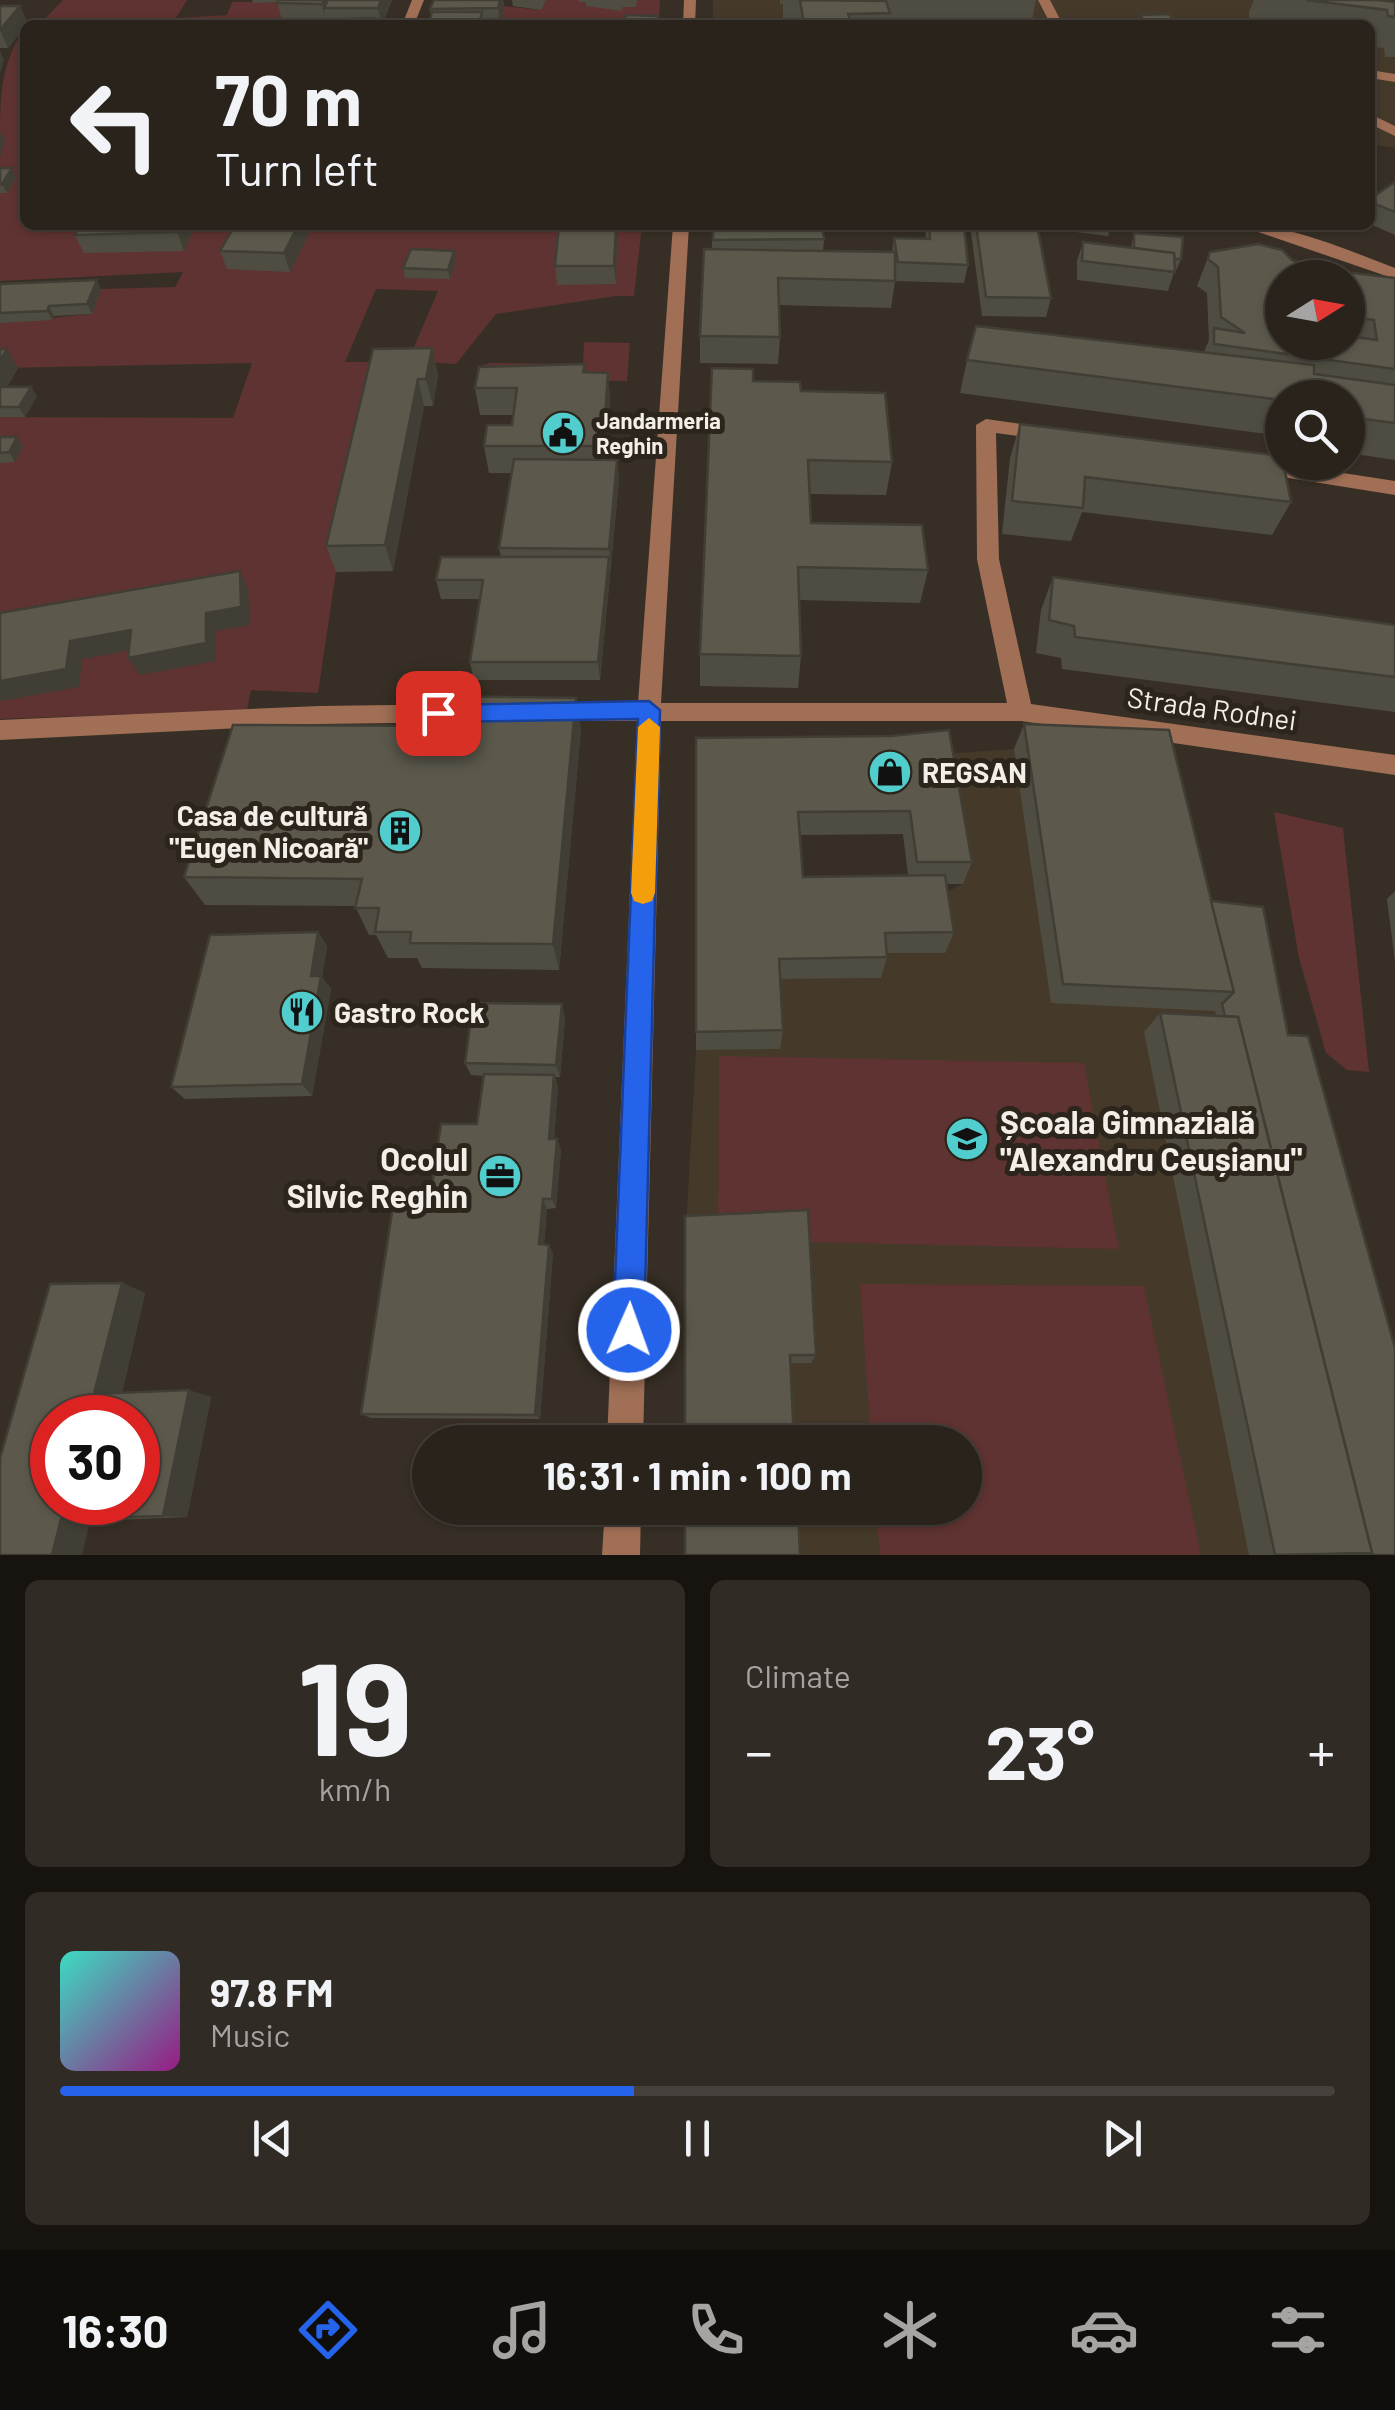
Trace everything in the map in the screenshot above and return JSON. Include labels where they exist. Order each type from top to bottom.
[{"type":"street","points":[[626,1425],[649,710],[682,230]]},
{"type":"street","points":[[1267,230],[1395,274]]},
{"type":"street","points":[[1021,712],[988,559],[986,424],[1064,436]]},
{"type":"street","points":[[1239,464],[1395,488]]},
{"type":"street","name":"Strada Rodnei","points":[[0,730],[319,715],[649,710],[1021,712],[1395,765]]},
{"type":"street","points":[[622,1555],[623,1525]]},
{"type":"shaded area","points":[[63,0],[187,0],[176,18],[227,15],[232,2],[289,2],[324,20],[44,20]]},
{"type":"shaded area","points":[[544,0],[660,0],[659,20],[501,20],[504,6],[540,10]]},
{"type":"shaded area","points":[[713,0],[1378,0],[1395,8],[1395,148],[1375,145],[1375,20],[713,20]]},
{"type":"shaded area","points":[[20,36],[20,230],[641,230],[634,296],[496,314],[456,364],[408,361],[438,291],[376,289],[345,362],[404,362],[336,572],[318,693],[251,690],[247,710],[0,719],[0,417],[233,418],[252,363],[0,368],[0,323],[91,314],[101,289],[175,287],[183,272],[0,281],[0,156],[4,141],[0,141],[1,96],[6,68]]},
{"type":"shaded area","points":[[584,342],[630,343],[627,381],[476,379],[479,367],[489,363],[583,364]]},
{"type":"shaded area","name":"Școala Gimnazială \"Alexandru Ceușianu\"","points":[[1014,749],[1215,1011],[1342,1555],[685,1555],[686,1525],[982,1525],[982,1425],[686,1425],[686,1229],[696,1050],[779,1049],[776,979],[880,978],[878,953],[937,897],[963,884],[942,754]]},
{"type":"shaded area","points":[[1274,812],[1343,828],[1369,1072],[1347,1070],[1326,1053],[1299,958]]},
{"type":"shaded area","points":[[719,1056],[1084,1063],[1119,1249],[718,1240]]},
{"type":"shaded area","points":[[860,1284],[1144,1286],[1201,1555],[880,1555],[877,1525],[982,1525],[982,1425],[870,1425]]},
{"type":"building","points":[[324,0],[322,4],[277,3]]},
{"type":"building","points":[[328,0],[381,0],[378,8],[324,8]]},
{"type":"building","points":[[434,0],[500,0],[498,8],[430,9]]},
{"type":"building","points":[[800,0],[886,1],[890,13],[848,14],[850,20],[803,20]]},
{"type":"building","points":[[1306,0],[1395,2],[1395,17],[1388,16],[1387,10]]},
{"type":"building","points":[[0,6],[20,6],[0,30]]},
{"type":"building","points":[[432,12],[482,12],[480,20],[430,20]]},
{"type":"building","points":[[1169,14],[1173,20],[1144,20],[1140,15]]},
{"type":"building","points":[[626,15],[658,16],[658,20],[625,20]]},
{"type":"building","points":[[0,168],[12,168],[2,184],[0,184]]},
{"type":"building","points":[[1395,182],[1395,212],[1375,204],[1375,196]]},
{"type":"building","points":[[78,230],[178,230],[177,232],[75,235]]},
{"type":"building","points":[[232,230],[296,230],[284,253],[220,251]]},
{"type":"building","points":[[559,230],[616,230],[614,266],[555,266]]},
{"type":"building","points":[[713,230],[823,230],[824,239],[713,240]]},
{"type":"building","points":[[929,230],[964,230],[968,265],[898,262],[894,238],[930,239]]},
{"type":"building","points":[[977,230],[1038,230],[1051,298],[986,297]]},
{"type":"building","points":[[1134,233],[1183,237],[1181,259],[1174,259],[1174,253],[1134,248]]},
{"type":"building","points":[[1083,242],[1174,253],[1175,272],[1082,261]]},
{"type":"building","points":[[1258,244],[1282,250],[1292,260],[1265,260],[1265,351],[1214,344],[1214,328],[1245,333],[1221,317],[1218,267],[1208,259],[1210,252]]},
{"type":"building","points":[[411,249],[454,251],[448,270],[403,268]]},
{"type":"building","points":[[704,249],[895,252],[895,281],[778,278],[780,337],[700,336]]},
{"type":"building","points":[[1365,274],[1395,278],[1395,369],[1330,360],[1365,360],[1365,338],[1377,340],[1374,320],[1365,319]]},
{"type":"building","points":[[97,280],[87,304],[0,313],[0,284]]},
{"type":"building","points":[[976,326],[1314,365],[1314,374],[1358,380],[1265,380],[1265,398],[967,360]]},
{"type":"building","points":[[432,348],[426,379],[418,379],[385,545],[326,546],[373,349]]},
{"type":"building","points":[[585,364],[583,372],[608,373],[603,446],[484,446],[487,425],[512,425],[517,388],[475,388],[479,367]]},
{"type":"building","points":[[712,368],[753,369],[753,381],[800,382],[801,391],[885,393],[892,462],[808,460],[811,523],[922,525],[928,570],[798,567],[801,656],[700,654]]},
{"type":"building","points":[[1365,381],[1395,385],[1395,423],[1365,419]]},
{"type":"building","points":[[0,387],[31,387],[19,407],[0,407]]},
{"type":"building","points":[[1020,424],[1265,454],[1265,480],[1287,480],[1291,502],[1085,477],[1083,508],[1012,501]]},
{"type":"building","points":[[0,437],[17,437],[9,452],[0,453]]},
{"type":"building","points":[[514,459],[617,460],[609,549],[499,548]]},
{"type":"building","points":[[441,557],[609,557],[598,662],[470,662],[483,580],[436,580]]},
{"type":"building","points":[[240,571],[241,607],[206,613],[206,643],[128,658],[131,630],[70,641],[66,669],[0,681],[0,613]]},
{"type":"building","points":[[1053,577],[1395,625],[1395,677],[1075,637],[1074,626],[1049,620]]},
{"type":"building","name":"Casa de cultură \"Eugen Nicoară\"","points":[[439,696],[576,698],[553,944],[410,943],[411,932],[375,932],[379,908],[355,908],[362,879],[184,877],[233,725],[433,726]]},
{"type":"building","points":[[1024,724],[1169,730],[1234,992],[1063,984]]},
{"type":"building","points":[[949,730],[972,862],[917,862],[910,811],[798,812],[803,877],[945,875],[954,932],[885,933],[887,957],[779,959],[783,1030],[696,1032],[696,738],[891,736]]},
{"type":"building","points":[[1211,901],[1263,907],[1288,1035],[1308,1036],[1395,1348],[1395,1555],[1363,1553],[1372,1553],[1238,1017],[1225,1016],[1222,1004],[1234,992]]},
{"type":"building","points":[[318,932],[311,976],[321,976],[302,1084],[171,1087],[210,935]]},
{"type":"building","points":[[473,1003],[562,1004],[556,1065],[465,1063]]},
{"type":"building","points":[[1160,1013],[1238,1017],[1372,1553],[1275,1555]]},
{"type":"building","points":[[484,1074],[554,1075],[549,1139],[557,1139],[552,1199],[543,1199],[539,1244],[549,1245],[535,1415],[361,1414],[395,1193],[431,1193],[441,1124],[477,1124]]},
{"type":"building","points":[[808,1210],[816,1355],[790,1355],[793,1425],[685,1425],[685,1216]]},
{"type":"building","points":[[122,1283],[94,1394],[189,1390],[163,1516],[160,1516],[160,1395],[30,1395],[30,1525],[60,1525],[52,1555],[0,1555],[0,1458],[50,1284]]},
{"type":"building","points":[[685,1525],[799,1525],[800,1555],[685,1555]]},
{"type":"slow traffic","points":[[643,893],[649,727]]},
{"type":"place","name":"Jandarmeria Reghin","points":[[563,433]]},
{"type":"place","name":"REGSAN","points":[[890,772]]},
{"type":"place","name":"Casa de cultură \"Eugen Nicoară\"","points":[[400,831]]},
{"type":"place","name":"Gastro Rock","points":[[302,1012]]},
{"type":"place","name":"Școala Gimnazială \"Alexandru Ceușianu\"","points":[[967,1139]]},
{"type":"place","name":"Ocolul Silvic Reghin","points":[[500,1176]]},
{"type":"route","points":[[438,713],[649,710],[629,1330]]}]
